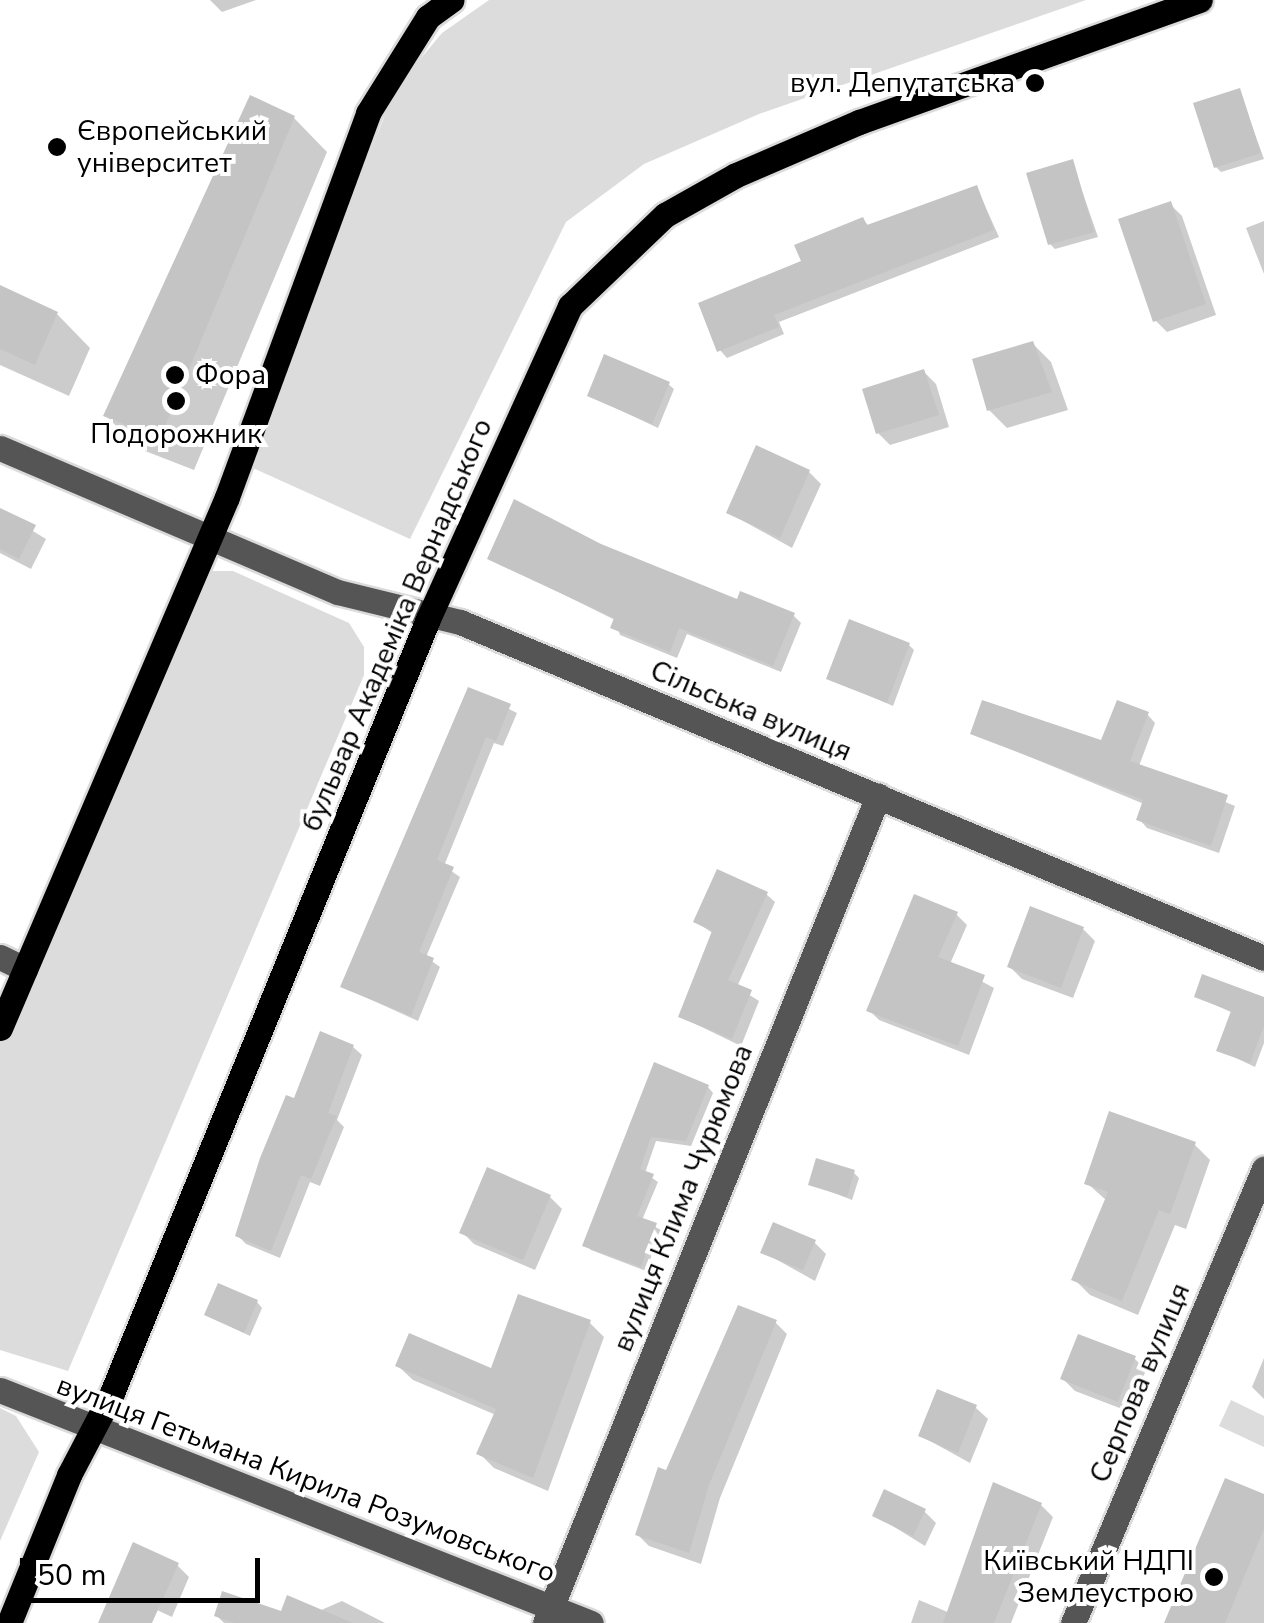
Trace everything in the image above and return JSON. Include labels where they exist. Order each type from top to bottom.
[{"type":"main road","points":[[0,1028],[208,540],[368,113],[428,17],[452,0]]},
{"type":"main road","name":"бульвар Академіка Вернадського","points":[[9,1623],[428,619],[570,306],[665,215],[736,175],[859,122],[1200,0]]},
{"type":"street","name":"Сільська вулиця","points":[[0,448],[208,540],[338,592],[428,619],[460,622],[1264,958]]},
{"type":"street","name":"вулиця Клима Чурюмова","points":[[548,1615],[878,796]]},
{"type":"street","points":[[0,957],[25,969]]},
{"type":"street","name":"Серпова вулиця","points":[[1072,1623],[1264,1168]]},
{"type":"street","name":"вулиця Гетьмана Кирила Розумовського","points":[[0,1390],[548,1615],[591,1623]]},
{"type":"shaded area","points":[[489,0],[1086,0],[759,114],[644,164],[566,222],[410,539],[244,464],[396,88],[442,33]]},
{"type":"shaded area","points":[[207,571],[233,571],[349,623],[364,647],[364,675],[68,1371],[0,1350],[0,1040],[185,591]]},
{"type":"shaded area","points":[[1231,1400],[1264,1416],[1264,1447],[1219,1426]]},
{"type":"shaded area","points":[[0,1408],[16,1416],[39,1452],[0,1541]]},
{"type":"building","points":[[1240,88],[1261,153],[1214,168],[1193,103]]},
{"type":"building","points":[[250,95],[295,116],[160,438],[103,416]]},
{"type":"building","points":[[1073,159],[1094,232],[1048,245],[1026,173]]},
{"type":"building","points":[[977,185],[994,230],[774,315],[779,327],[717,352],[698,303],[801,261],[794,245],[863,217],[867,225]]},
{"type":"building","points":[[1171,201],[1206,304],[1153,322],[1118,219]]},
{"type":"building","points":[[0,285],[58,312],[35,365],[0,349]]},
{"type":"building","points":[[1033,341],[1052,392],[987,411],[972,359]]},
{"type":"building","points":[[604,354],[670,382],[652,424],[587,396]]},
{"type":"building","points":[[924,369],[939,415],[876,434],[862,389]]},
{"type":"building","points":[[756,445],[810,470],[780,538],[726,513]]},
{"type":"building","points":[[514,499],[601,544],[737,599],[740,591],[795,613],[773,666],[679,628],[670,652],[610,628],[614,618],[487,559]]},
{"type":"building","points":[[0,508],[36,525],[19,559],[0,549]]},
{"type":"building","points":[[849,619],[910,643],[887,703],[826,679]]},
{"type":"building","points":[[468,687],[511,704],[496,741],[486,737],[437,860],[454,867],[419,952],[434,958],[411,1016],[340,987]]},
{"type":"building","points":[[982,700],[1101,740],[1117,700],[1149,712],[1130,761],[1228,795],[1211,846],[1136,820],[1143,800],[970,734]]},
{"type":"building","points":[[717,869],[768,892],[728,980],[752,990],[732,1039],[678,1017],[712,931],[693,922]]},
{"type":"building","points":[[914,894],[958,912],[938,957],[985,975],[958,1046],[866,1011]]},
{"type":"building","points":[[1030,906],[1084,927],[1061,988],[1007,967]]},
{"type":"building","points":[[1202,974],[1264,997],[1264,1026],[1250,1063],[1216,1051],[1231,1011],[1194,997]]},
{"type":"building","points":[[320,1031],[354,1045],[328,1113],[337,1116],[311,1179],[301,1175],[271,1251],[235,1236],[260,1158],[286,1095],[294,1098]]},
{"type":"building","points":[[654,1062],[709,1085],[686,1141],[651,1137],[640,1169],[654,1174],[637,1216],[657,1223],[641,1267],[582,1246]]},
{"type":"building","points":[[1109,1111],[1196,1142],[1170,1214],[1159,1210],[1122,1301],[1071,1280],[1108,1192],[1084,1184]]},
{"type":"building","points":[[816,1158],[855,1170],[847,1197],[808,1185]]},
{"type":"building","points":[[487,1167],[551,1195],[523,1260],[459,1233]]},
{"type":"building","points":[[773,1222],[816,1240],[803,1270],[760,1253]]},
{"type":"building","points":[[218,1283],[258,1300],[244,1333],[204,1315]]},
{"type":"building","points":[[518,1294],[591,1320],[533,1478],[476,1454],[496,1409],[395,1366],[409,1333],[491,1368]]},
{"type":"building","points":[[738,1305],[777,1320],[709,1485],[689,1553],[635,1535],[658,1467],[666,1470]]},
{"type":"building","points":[[1078,1334],[1136,1356],[1118,1402],[1060,1379]]},
{"type":"building","points":[[937,1389],[977,1405],[958,1453],[918,1436]]},
{"type":"building","name":"Київський НДПІ Землеустрою","points":[[1225,1478],[1264,1494],[1264,1529],[1225,1623],[1164,1623]]},
{"type":"building","points":[[993,1482],[1042,1503],[994,1623],[943,1623]]},
{"type":"building","points":[[884,1489],[926,1509],[913,1536],[872,1516]]},
{"type":"building","points":[[133,1542],[179,1563],[152,1623],[98,1623]]},
{"type":"building","points":[[222,1591],[281,1611],[287,1595],[353,1623],[234,1623],[214,1616]]},
{"type":"place","name":"вул. Депутатська","points":[[1035,83]]},
{"type":"place","name":"Європейський університет","points":[[57,147]]},
{"type":"place","name":"Фора","points":[[175,375]]},
{"type":"place","name":"Подорожник","points":[[176,401]]},
{"type":"place","name":"Київський НДПІ Землеустрою","points":[[1214,1577]]}]
